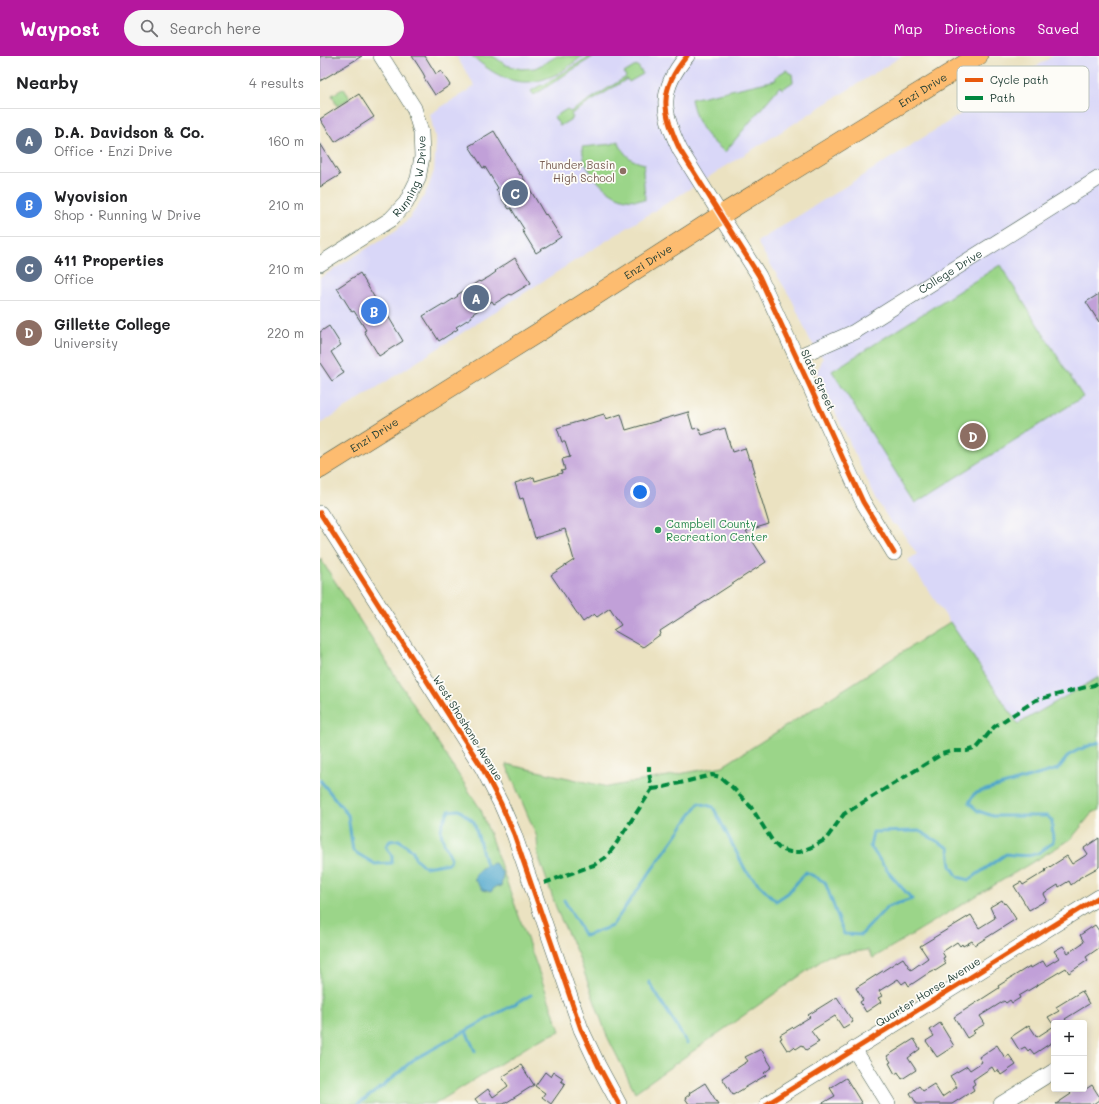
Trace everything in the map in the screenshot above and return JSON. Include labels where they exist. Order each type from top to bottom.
[{"type":"main road","name":"Enzi Drive","points":[[962,66],[978,56]]},
{"type":"main road","name":"Enzi Drive","points":[[320,470],[721,215],[957,69]]},
{"type":"street","name":"Running W Drive","points":[[320,264],[391,219],[406,203],[418,179],[422,157],[421,132],[414,108],[381,56]]},
{"type":"street","name":"Slate Street","points":[[686,56],[676,68],[667,90],[665,112],[670,130],[680,150],[759,276],[863,502],[894,553]]},
{"type":"street","name":"College Drive","points":[[796,357],[854,332],[1099,178]]},
{"type":"street","name":"West Shoshone Avenue","points":[[320,513],[483,769],[501,804],[514,834],[581,1029],[619,1104]]},
{"type":"street","name":"Quarter Horse Avenue","points":[[767,1104],[1099,897]]},
{"type":"street","points":[[854,1049],[888,1104]]},
{"type":"street","points":[[1001,1104],[1051,1073]]},
{"type":"shaded area","points":[[456,56],[902,56],[582,256],[320,424],[320,278],[398,229],[410,217],[420,203],[428,188],[434,171],[436,142],[430,114],[475,86]]},
{"type":"shaded area","points":[[1053,56],[1099,56],[1099,677],[1018,724],[908,560],[917,554],[898,526],[891,523],[876,499],[817,373],[823,358],[810,340],[792,300],[757,242],[964,112],[1089,112],[1089,66],[1037,66]]},
{"type":"green space","points":[[472,56],[493,56],[506,65],[521,69],[535,68],[557,56],[583,56],[567,68],[550,77],[538,81],[528,82],[508,79],[498,75],[489,70]]},
{"type":"green space","points":[[590,56],[594,56],[534,95],[531,91],[541,85],[542,86]]},
{"type":"green space","points":[[637,65],[643,74],[629,82],[627,79],[571,114],[573,118],[560,126],[554,117],[567,109],[570,112],[626,77],[624,73]]},
{"type":"green space","points":[[786,70],[792,74],[793,82],[782,89],[780,86],[725,152],[702,129],[693,108],[691,99],[776,80],[775,77]]},
{"type":"green space","points":[[343,89],[350,98],[337,106],[332,95]]},
{"type":"green space","points":[[618,141],[628,157],[645,164],[643,171],[645,200],[626,199],[613,194],[597,180],[585,162],[582,147],[612,144]]},
{"type":"green space","points":[[1000,265],[1083,397],[915,503],[832,371]]},
{"type":"green space","points":[[320,558],[481,810],[560,1031],[535,1042],[435,1104],[320,1104]]},
{"type":"green space","points":[[950,622],[1018,724],[1099,677],[1099,810],[1092,813],[1071,839],[873,958],[868,950],[828,956],[635,1092],[607,1036],[578,955],[558,913],[538,855],[537,837],[506,764],[608,787],[723,766]]},
{"type":"water","points":[[495,863],[503,874],[501,887],[496,886],[491,892],[483,890],[474,879],[477,872],[488,865]]},
{"type":"building","points":[[320,56],[362,56],[320,81]]},
{"type":"building","points":[[412,56],[425,56],[436,74],[441,71],[450,85],[435,95]]},
{"type":"building","points":[[359,94],[374,117],[335,142],[320,119]]},
{"type":"building","points":[[494,131],[545,215],[546,214],[561,237],[536,253],[511,208],[509,209],[496,190],[498,188],[485,167],[483,168],[469,146]]},
{"type":"building","points":[[320,143],[340,175],[320,187]]},
{"type":"building","points":[[515,258],[531,283],[494,304],[492,301],[471,315],[472,317],[456,327],[458,329],[439,341],[423,316],[443,304],[444,305],[479,281],[480,282],[489,277],[496,272],[495,271]]},
{"type":"building","points":[[360,273],[386,317],[388,316],[403,341],[379,356],[364,331],[366,330],[354,311],[352,312],[337,288]]},
{"type":"building","points":[[1099,294],[1099,322],[1086,302]]},
{"type":"building","points":[[329,326],[341,345],[331,352],[344,373],[332,381],[320,363],[320,332]]},
{"type":"building","name":"Campbell County Recreation Center","points":[[688,412],[693,429],[699,428],[702,435],[725,428],[732,452],[745,448],[749,460],[751,459],[755,472],[753,472],[769,524],[746,531],[766,562],[660,631],[661,634],[643,647],[613,630],[621,625],[610,608],[597,617],[594,614],[583,622],[551,575],[574,560],[565,529],[535,538],[523,498],[520,499],[515,483],[534,477],[535,481],[562,473],[561,471],[565,470],[562,459],[570,457],[565,442],[562,442],[557,428],[604,414],[606,419],[621,414],[626,430]]},
{"type":"building","points":[[1099,838],[1099,867],[1079,878],[1071,885],[1069,881],[1059,887],[1058,885],[1044,894],[1047,900],[1029,910],[1014,886],[1021,882],[1023,885],[1067,856],[1072,864],[1088,854],[1084,848]]},
{"type":"building","points":[[1002,900],[1016,919],[975,945],[972,941],[960,946],[957,942],[942,952],[945,957],[943,958],[946,964],[935,971],[930,972],[909,986],[906,981],[902,984],[898,979],[879,991],[882,996],[878,998],[881,1002],[866,1012],[860,1002],[863,1000],[856,988],[903,958],[911,970],[928,958],[920,946],[971,915],[979,928],[995,918],[990,907]]},
{"type":"building","points":[[1095,925],[1099,931],[1099,948],[1086,957],[1088,960],[1069,973],[1066,968],[1019,996],[1020,998],[1012,1003],[1010,1000],[1006,1003],[1004,1001],[980,1016],[985,1024],[973,1031],[975,1033],[967,1038],[954,1017],[999,988],[998,986],[1030,966],[1031,968],[1043,961],[1046,966],[1059,958],[1054,951],[1063,946],[1068,953],[1084,942],[1080,935]]},
{"type":"building","points":[[1082,991],[1089,1004],[1065,1019],[1066,1020],[1051,1020],[1051,1022],[1048,1017],[1059,1011],[1056,1007]]},
{"type":"building","points":[[837,997],[853,1022],[843,1028],[835,1016],[811,1031],[819,1042],[806,1050],[802,1045],[796,1049],[794,1047],[787,1050],[780,1039],[782,1038],[780,1035],[810,1017],[808,1015]]},
{"type":"building","points":[[940,1023],[954,1046],[937,1057],[926,1041],[934,1036],[930,1030]]},
{"type":"building","points":[[1029,1025],[1037,1037],[1051,1028],[1051,1043],[1034,1054],[1030,1049],[1028,1051],[1025,1047],[1019,1050],[1011,1037]]},
{"type":"building","points":[[914,1039],[920,1049],[908,1058],[916,1070],[902,1079],[898,1072],[895,1074],[889,1063],[891,1062],[887,1056]]},
{"type":"building","points":[[997,1045],[1005,1058],[1009,1055],[1016,1065],[1001,1075],[998,1070],[995,1072],[992,1067],[973,1080],[975,1084],[972,1086],[974,1090],[952,1104],[917,1104],[910,1093],[919,1086],[923,1091],[934,1084],[942,1097],[957,1087],[950,1076],[967,1066],[970,1070],[982,1062],[979,1057]]},
{"type":"building","points":[[761,1049],[772,1067],[764,1073],[766,1075],[733,1095],[722,1078],[748,1061],[745,1057]]},
{"type":"building","points":[[521,1065],[534,1085],[504,1104],[479,1104],[475,1099],[488,1089],[493,1097],[508,1086],[502,1077]]},
{"type":"building","points":[[545,1072],[551,1077],[554,1072],[563,1078],[561,1081],[565,1084],[551,1104],[542,1097],[545,1093],[535,1086]]},
{"type":"building","points":[[846,1078],[862,1104],[821,1104],[835,1096],[830,1088]]},
{"type":"building","points":[[705,1083],[718,1104],[689,1104],[685,1098],[690,1094],[689,1093]]},
{"type":"building","points":[[1092,1085],[1099,1096],[1099,1100],[1093,1104],[1056,1104],[1071,1094],[1069,1092],[1087,1092],[1087,1088]]},
{"type":"waterway","points":[[564,900],[585,936],[612,926],[699,803],[713,807],[746,871],[776,901],[788,893],[806,872],[825,882],[844,934],[861,935],[887,907],[912,899],[889,873],[870,846],[873,832],[919,831],[949,848],[951,866],[958,877],[969,880],[1006,854],[1020,856],[1036,854],[1053,842],[1052,821],[1047,816],[993,816],[978,811],[969,803],[974,794],[1058,769],[1069,755],[1099,742]]},
{"type":"waterway","points":[[320,780],[348,815],[353,851],[375,864],[392,863],[392,856],[386,846],[390,841],[399,840],[413,851],[415,858],[425,867],[449,863],[451,858],[441,834],[441,830],[449,811],[459,810],[474,822],[486,865],[488,867]]},
{"type":"waterway","points":[[649,982],[687,1043]]},
{"type":"waterway","points":[[358,1104],[383,1086],[413,1060],[531,995]]},
{"type":"waterway","points":[[466,1031],[475,1051]]},
{"type":"marked path","points":[[652,789],[712,775],[720,777],[751,807],[773,842],[780,849],[790,852],[800,852],[826,839],[844,814],[942,754],[952,751],[967,751],[977,748],[994,727],[1036,700],[1094,685],[1099,682]]},
{"type":"marked path","points":[[544,883],[594,865],[606,857],[652,789],[649,766]]},
{"type":"cycle path","points":[[687,56],[671,80],[667,91],[666,102],[669,124],[680,150],[759,276],[863,502],[894,553]]},
{"type":"cycle path","points":[[320,513],[483,769],[501,804],[514,834],[581,1029],[619,1104]]},
{"type":"cycle path","points":[[767,1104],[1099,897]]},
{"type":"place","name":"Thunder Basin High School","points":[[623,171]]},
{"type":"place","name":"411 Properties","points":[[515,193]]},
{"type":"place","name":"D.A. Davidson & Co.","points":[[476,298]]},
{"type":"place","name":"Wyovision","points":[[374,311]]},
{"type":"place","name":"Gillette College","points":[[973,436]]},
{"type":"place","name":"Campbell County Recreation Center","points":[[658,530]]}]
